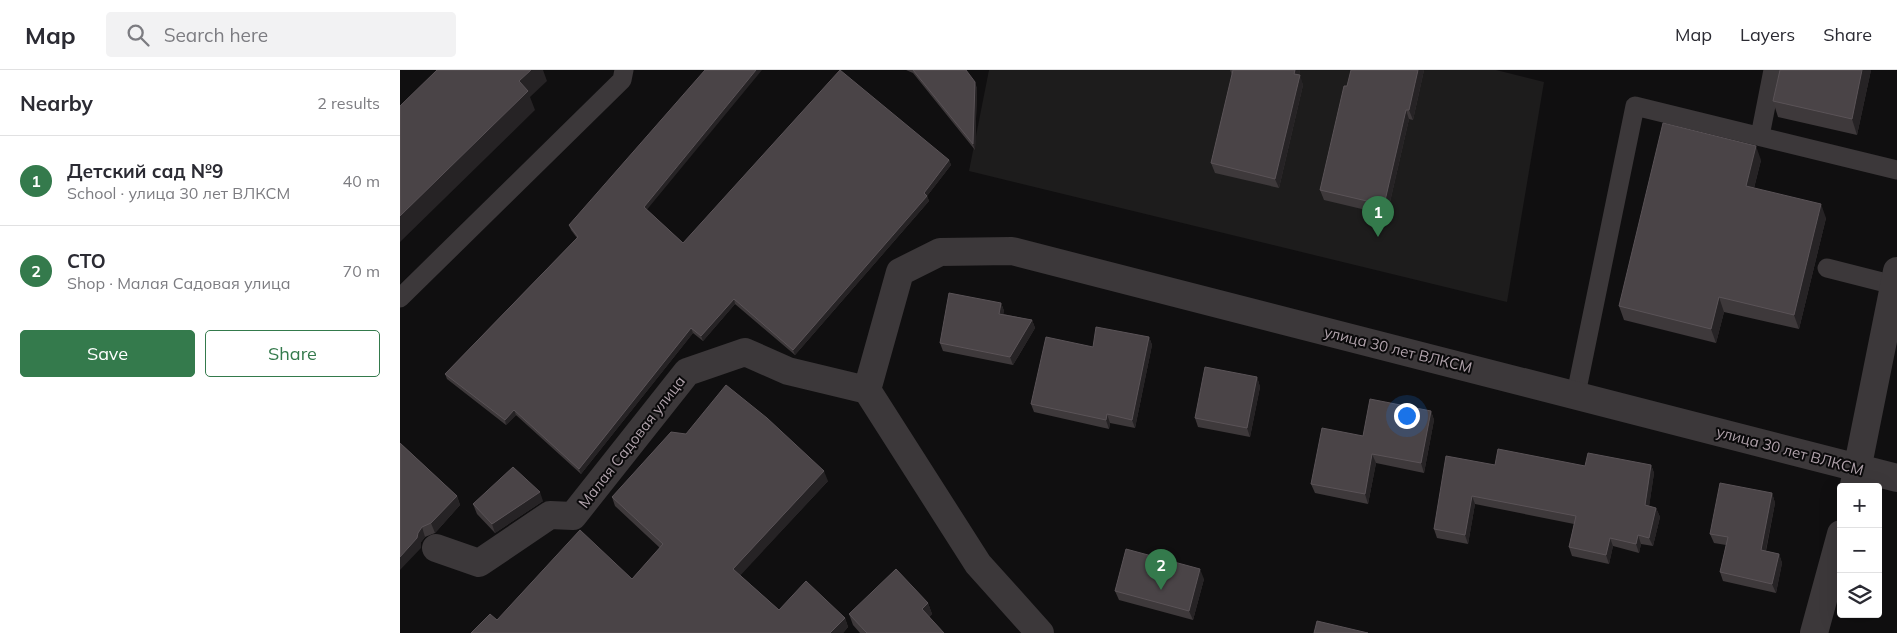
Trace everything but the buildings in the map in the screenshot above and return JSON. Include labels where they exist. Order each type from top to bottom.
[{"type":"street","name":"улица 30 лет ВЛКСМ","points":[[867,390],[900,272],[940,252],[1012,251],[1576,394],[1856,478],[1897,478]]},
{"type":"street","points":[[1856,478],[1896,278]]},
{"type":"street","name":"Малая Садовая улица","points":[[436,548],[479,563],[550,515],[574,516],[687,372],[745,352],[788,371],[867,390]]},
{"type":"street","points":[[867,390],[978,564],[1040,633]]},
{"type":"street","points":[[1814,633],[1837,549]]},
{"type":"lane","points":[[403,288],[622,80],[624,70]]},
{"type":"lane","points":[[1760,136],[1772,70]]},
{"type":"lane","points":[[1576,394],[1635,106],[1897,170]]},
{"type":"lane","points":[[1827,268],[1896,278]]},
{"type":"shaded area","points":[[989,70],[1496,70],[1544,82],[1507,302],[969,171]]},
{"type":"place","name":"Детский сад №9","points":[[1378,237]]},
{"type":"place","name":"СТО","points":[[1161,590]]}]
